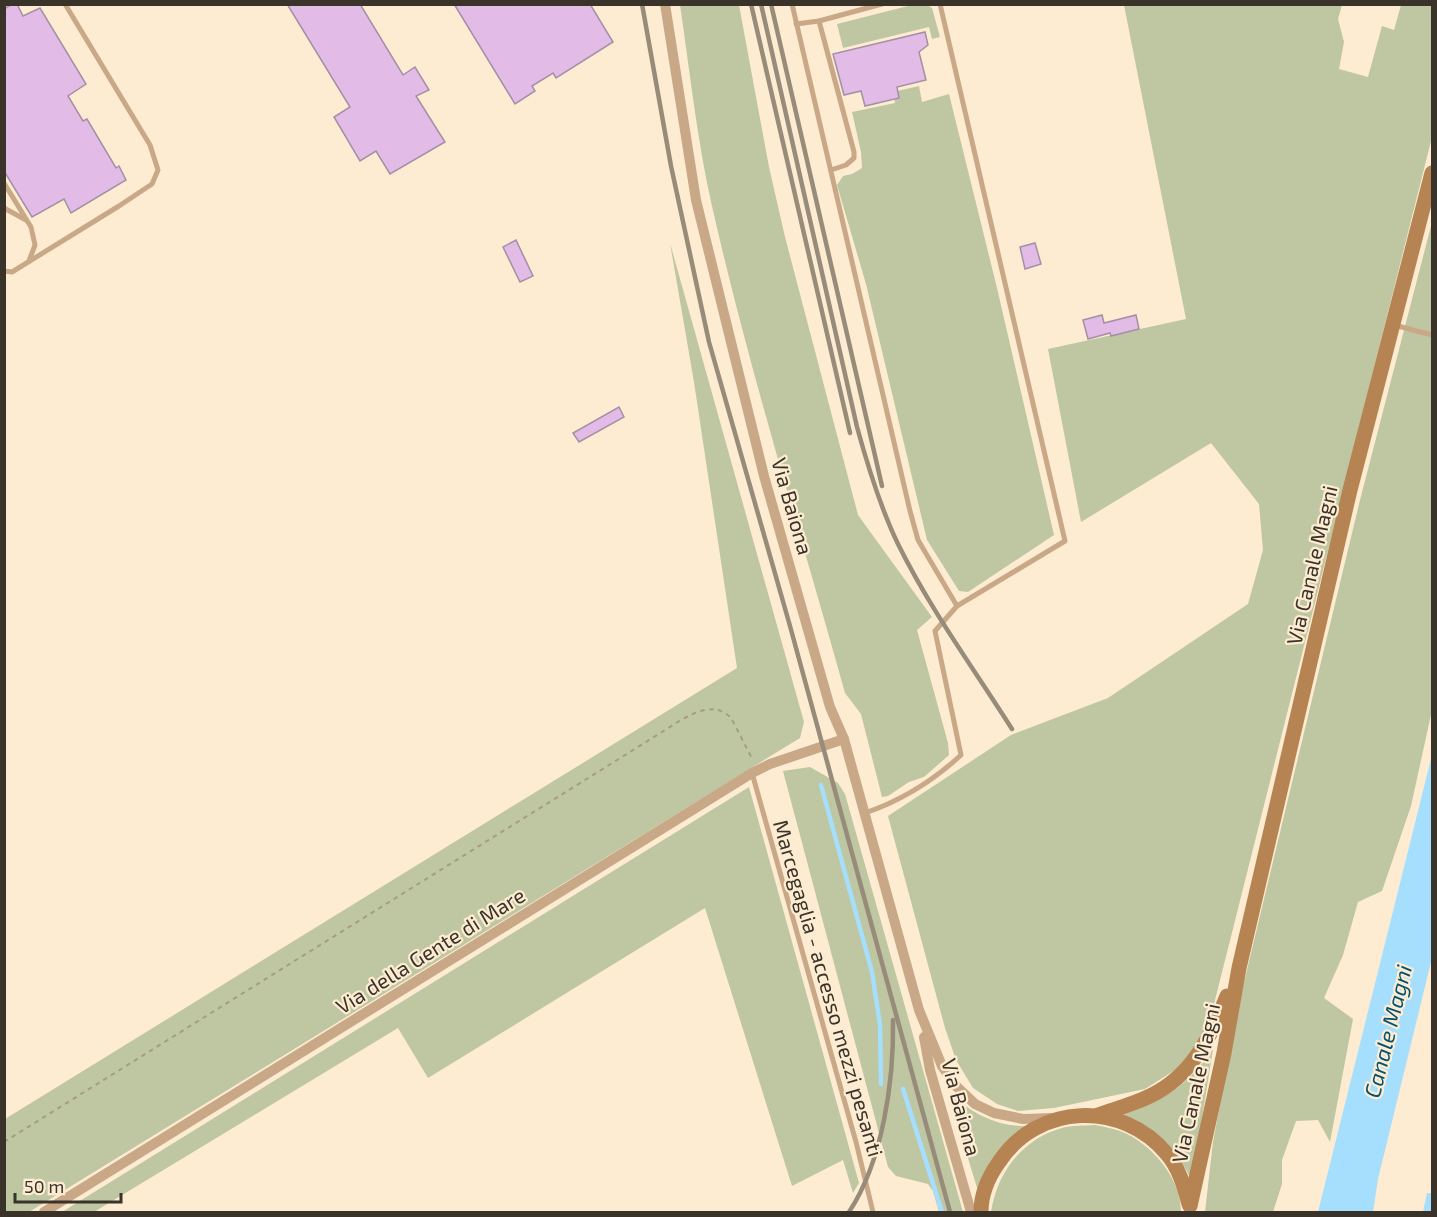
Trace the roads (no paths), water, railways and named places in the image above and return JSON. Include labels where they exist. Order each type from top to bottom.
[{"type":"main road","name":"Via Canale Magni","points":[[1190,1209],[1224,1053],[1239,968],[1350,490],[1432,173]]},
{"type":"main road","name":"Via Canale Magni","points":[[1096,1115],[1150,1096],[1179,1077],[1198,1055],[1215,1026],[1239,968]]},
{"type":"main road","points":[[981,1212],[981,1204],[990,1174],[1007,1149],[1031,1130],[1059,1118],[1078,1115],[1096,1115],[1124,1122],[1148,1135],[1168,1155],[1182,1179],[1190,1209]]},
{"type":"street","name":"Via Baiona","points":[[665,4],[696,200],[764,476],[830,707],[844,739],[865,813],[919,1010],[930,1070],[970,1212]]},
{"type":"street","name":"Via della Gente di Mare","points":[[44,1212],[755,771],[844,739]]},
{"type":"street","name":"Via Baiona","points":[[919,1010],[942,1066],[957,1088],[975,1104],[994,1113],[1023,1119],[1059,1118]]},
{"type":"lane","points":[[4,271],[12,272],[119,206],[152,184],[158,170],[150,145],[65,4]]},
{"type":"lane","points":[[792,4],[918,540],[957,606]]},
{"type":"lane","points":[[796,24],[819,21],[882,4]]},
{"type":"lane","points":[[865,813],[886,806],[944,771],[961,755],[935,631],[957,606],[1065,541],[940,4]]},
{"type":"lane","points":[[819,21],[854,152],[854,158],[846,165],[831,170]]},
{"type":"lane","points":[[4,183],[31,227],[35,245],[28,262]]},
{"type":"lane","points":[[4,190],[12,195]]},
{"type":"lane","points":[[4,208],[27,221]]},
{"type":"lane","points":[[1393,325],[1432,335]]},
{"type":"lane","name":"Marcegaglia - accesso mezzi pesanti","points":[[755,771],[873,1212]]},
{"type":"water","name":"Canale Magni","points":[[1432,755],[1432,958],[1378,1179],[1373,1212],[1318,1212]]},
{"type":"water","points":[[1427,1193],[1432,1193],[1432,1212],[1423,1212]]},
{"type":"waterway","points":[[821,785],[872,972],[880,1025],[881,1084]]},
{"type":"waterway","points":[[903,1089],[942,1212]]},
{"type":"railway","points":[[642,4],[671,166],[709,342],[790,626],[950,1212]]},
{"type":"railway","points":[[751,4],[850,433]]},
{"type":"railway","points":[[761,4],[857,427],[875,487],[892,530],[911,568],[938,615],[1012,729]]},
{"type":"railway","points":[[771,4],[882,486]]},
{"type":"railway","points":[[849,1212],[861,1192],[870,1169],[884,1119],[891,1068],[893,1020]]}]
